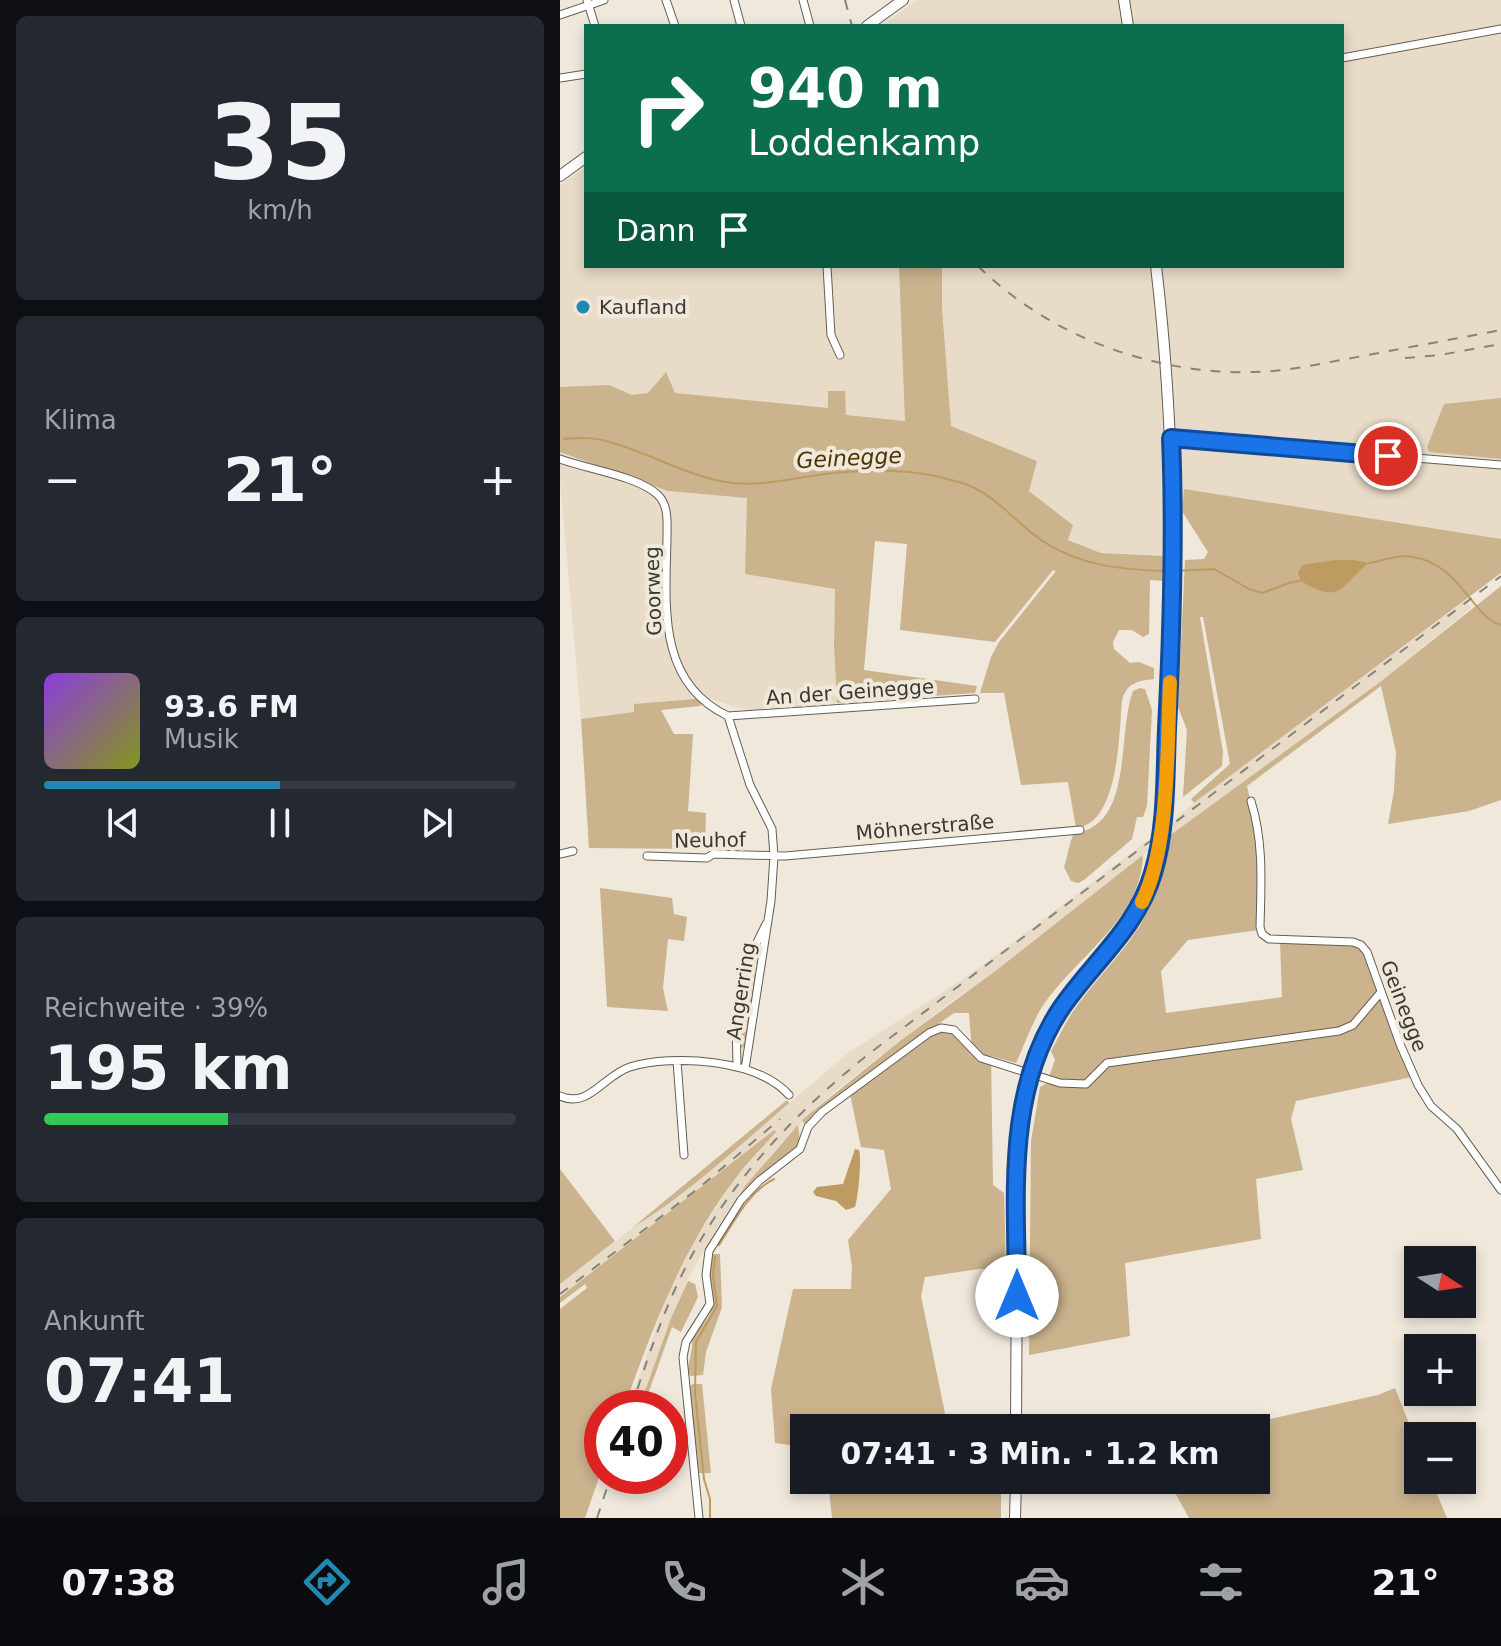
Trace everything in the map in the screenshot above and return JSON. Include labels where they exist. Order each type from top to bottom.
[{"type":"street","points":[[560,15],[604,0]]},
{"type":"street","points":[[666,0],[674,24]]},
{"type":"street","points":[[734,0],[740,24]]},
{"type":"street","points":[[803,0],[809,24]]},
{"type":"street","points":[[870,24],[903,0]]},
{"type":"street","points":[[1124,0],[1128,24]]},
{"type":"street","points":[[588,3],[594,24]]},
{"type":"street","points":[[1344,58],[1501,29]]},
{"type":"street","points":[[560,78],[584,74]]},
{"type":"street","points":[[560,176],[584,158]]},
{"type":"street","points":[[827,268],[831,335],[840,355]]},
{"type":"street","points":[[1016,1414],[1018,1155],[1022,1107],[1031,1073],[1057,1015],[1124,931],[1144,897],[1153,875],[1161,835],[1174,547],[1168,384],[1156,268]]},
{"type":"street","points":[[1171,438],[1501,465]]},
{"type":"street","name":"Goorweg","points":[[560,459],[623,477],[661,499],[667,519],[666,615],[677,664],[691,690],[713,709],[728,716]]},
{"type":"street","name":"An der Geinegge","points":[[728,716],[837,711],[975,699]]},
{"type":"street","points":[[728,716],[750,785],[772,829],[774,856]]},
{"type":"street","name":"Geinegge","points":[[1251,801],[1259,828],[1262,934],[1269,939],[1353,942],[1361,945],[1367,952],[1418,1085],[1431,1106],[1457,1129],[1501,1190]]},
{"type":"street","name":"Möhnerstraße","points":[[774,856],[1080,830]]},
{"type":"street","points":[[560,854],[573,851]]},
{"type":"street","name":"Neuhof","points":[[647,856],[774,856]]},
{"type":"street","name":"Angerring","points":[[741,1067],[768,919],[774,856]]},
{"type":"street","name":"Angerring","points":[[741,1067],[736,1018],[742,973],[768,919]]},
{"type":"street","points":[[699,1518],[683,1349],[710,1304],[707,1256],[741,1200],[759,1181],[795,1154],[803,1144],[808,1127],[822,1112],[935,1030],[954,1030],[981,1058],[1060,1083],[1086,1084],[1107,1063],[1339,1031],[1353,1025],[1381,992]]},
{"type":"street","points":[[1372,1003],[1387,1004]]},
{"type":"street","points":[[677,1061],[684,1155]]},
{"type":"street","points":[[560,1096],[582,1099],[615,1073],[642,1064],[677,1061],[741,1067],[775,1083],[789,1095]]},
{"type":"street","points":[[1015,1518],[1016,1494]]},
{"type":"shaded area","points":[[917,0],[1501,0],[1501,539],[1185,490],[1179,551],[1160,555],[1101,553],[1067,539],[1073,524],[1029,491],[968,434],[951,426],[560,388],[560,185],[584,168],[584,268],[1344,268],[1344,24],[884,24]]},
{"type":"shaded area","points":[[899,268],[942,268],[951,426],[1037,461],[1029,491],[1073,525],[1068,540],[1101,553],[1166,556],[1166,581],[1150,580],[1149,634],[1143,637],[1132,630],[1119,630],[1113,642],[1114,649],[1130,663],[1139,662],[1154,668],[1154,679],[1134,684],[1124,694],[1109,795],[1090,823],[1076,828],[1068,782],[1021,785],[1004,693],[980,693],[999,642],[1056,571],[1053,570],[995,642],[900,630],[907,544],[875,541],[864,670],[977,686],[975,693],[837,703],[835,589],[745,574],[747,498],[668,491],[560,452],[560,387],[609,385],[632,395],[648,393],[666,372],[675,393],[828,408],[828,391],[845,391],[846,415],[905,421]]},
{"type":"shaded area","points":[[1501,398],[1501,459],[1429,452],[1427,447],[1444,404]]},
{"type":"shaded area","points":[[560,452],[668,491],[748,498],[835,589],[837,703],[752,712],[707,698],[635,704],[635,712],[581,719]]},
{"type":"shaded area","points":[[1184,489],[1501,539],[1501,573],[1194,803],[1191,799],[1230,764],[1203,617],[1200,617],[1223,752],[1222,766],[1183,797],[1187,730],[1178,707],[1185,560],[1204,559],[1208,552],[1182,511]]},
{"type":"shaded area","points":[[1335,560],[1369,563],[1334,592],[1315,589],[1301,581],[1298,573],[1302,565]]},
{"type":"shaded area","points":[[1501,586],[1501,800],[1469,811],[1388,824],[1396,752],[1381,686],[1247,786],[1257,829],[1258,930],[1188,940],[1161,971],[1166,1013],[1282,997],[1280,941],[1354,944],[1364,950],[1412,1077],[1296,1101],[1291,1119],[1303,1170],[1256,1179],[1261,1239],[1125,1263],[1130,1336],[1029,1355],[1031,1141],[1040,1087],[1047,1083],[1055,1060],[1051,1051],[1071,1014],[1141,924],[1158,886],[1167,848],[1165,839],[1380,682]]},
{"type":"shaded area","points":[[1466,600],[1471,608],[1380,682],[1169,836],[1169,824],[1194,803]]},
{"type":"shaded area","points":[[1145,689],[1152,710],[1147,806],[1143,817],[1137,817],[1132,839],[1084,880],[1078,883],[1071,881],[1064,867],[1072,837],[1074,833],[1093,827],[1106,814],[1115,796],[1128,709],[1133,691]]},
{"type":"shaded area","points":[[707,698],[700,706],[661,710],[674,734],[693,734],[688,811],[706,813],[705,849],[589,848],[581,719],[634,712],[634,704]]},
{"type":"shaded area","points":[[1148,840],[1148,851],[834,1092],[782,1142],[732,1204],[692,1271],[671,1318],[645,1390],[634,1390],[667,1297],[696,1238],[735,1179],[775,1132],[773,1130],[560,1297],[560,1284],[728,1155],[848,1053],[974,972]]},
{"type":"shaded area","points":[[1143,855],[1140,879],[1131,900],[1102,939],[1052,993],[1039,1012],[1016,1063],[991,1056],[993,1185],[1004,1193],[1006,1269],[979,1269],[925,1277],[921,1296],[945,1414],[790,1414],[790,1445],[775,1443],[771,1389],[793,1289],[851,1289],[848,1240],[891,1189],[884,1150],[861,1147],[850,1094],[930,1036],[941,1032],[953,1033],[972,1052],[969,1013],[954,1013],[805,1125],[802,1120],[900,1041]]},
{"type":"shaded area","points":[[600,888],[672,898],[674,914],[687,917],[684,941],[668,939],[663,988],[668,1011],[607,1007]]},
{"type":"shaded area","points":[[762,940],[746,1046],[740,1048],[737,1021],[741,992]]},
{"type":"shaded area","points":[[787,1100],[789,1103],[713,1168],[674,1200],[632,1228]]},
{"type":"shaded area","points":[[798,1125],[800,1141],[797,1150],[751,1185],[730,1210],[745,1186]]},
{"type":"shaded area","points":[[774,1130],[776,1132],[740,1173],[700,1232],[670,1289],[631,1390],[584,1390],[584,1494],[593,1494],[585,1518],[560,1518],[560,1309],[587,1288],[585,1284],[560,1303],[560,1297]]},
{"type":"shaded area","points":[[855,1149],[859,1150],[860,1155],[857,1196],[855,1207],[846,1210],[836,1201],[816,1196],[813,1192],[817,1187],[843,1184]]},
{"type":"shaded area","points":[[560,1169],[615,1241],[560,1284]]},
{"type":"shaded area","points":[[712,1254],[720,1254],[722,1307],[706,1352],[703,1375],[691,1376],[687,1373],[692,1337],[707,1318],[713,1304],[709,1268]]},
{"type":"shaded area","points":[[688,1281],[695,1284],[698,1297],[681,1332],[672,1327],[649,1390],[645,1390]]},
{"type":"shaded area","points":[[702,1384],[711,1473],[698,1473],[688,1387]]},
{"type":"shaded area","points":[[1395,1388],[1408,1422],[1404,1422],[1404,1494],[1437,1494],[1447,1518],[1189,1518],[1176,1494],[1270,1494],[1270,1419],[1378,1395]]},
{"type":"shaded area","points":[[829,1494],[1001,1494],[1001,1518],[832,1518]]},
{"type":"waterway","name":"Geinegge","points":[[564,439],[606,441],[701,476],[733,483],[765,483],[873,470],[944,478],[984,493],[1031,533],[1071,556],[1118,568],[1168,571]]},
{"type":"waterway","name":"Geinegge","points":[[1369,563],[1402,556],[1429,562],[1443,570],[1482,612],[1501,625]]},
{"type":"waterway","name":"Geinegge","points":[[1175,571],[1214,569],[1262,593],[1301,581]]},
{"type":"waterway","points":[[719,1245],[749,1200],[774,1179]]},
{"type":"waterway","points":[[710,1518],[695,1393],[696,1342],[717,1306],[713,1275],[715,1256]]},
{"type":"railway","points":[[845,0],[851,24]]},
{"type":"railway","points":[[980,268],[1006,291],[1071,332],[1106,347],[1180,367],[1217,371],[1282,370],[1501,330]]},
{"type":"railway","points":[[1405,358],[1501,344]]},
{"type":"railway","points":[[637,1390],[676,1287],[713,1220],[759,1159],[811,1104],[870,1053],[1501,576]]},
{"type":"railway","points":[[560,1294],[700,1187],[780,1119]]},
{"type":"railway","points":[[597,1518],[605,1494]]},
{"type":"slow traffic","points":[[1142,902],[1153,875],[1161,835],[1170,682]]},
{"type":"place","name":"Kaufland","points":[[583,307]]},
{"type":"route","points":[[1017,1296],[1018,1155],[1025,1091],[1051,1025],[1135,915],[1153,875],[1158,853],[1174,594],[1171,438],[1388,456]]}]
